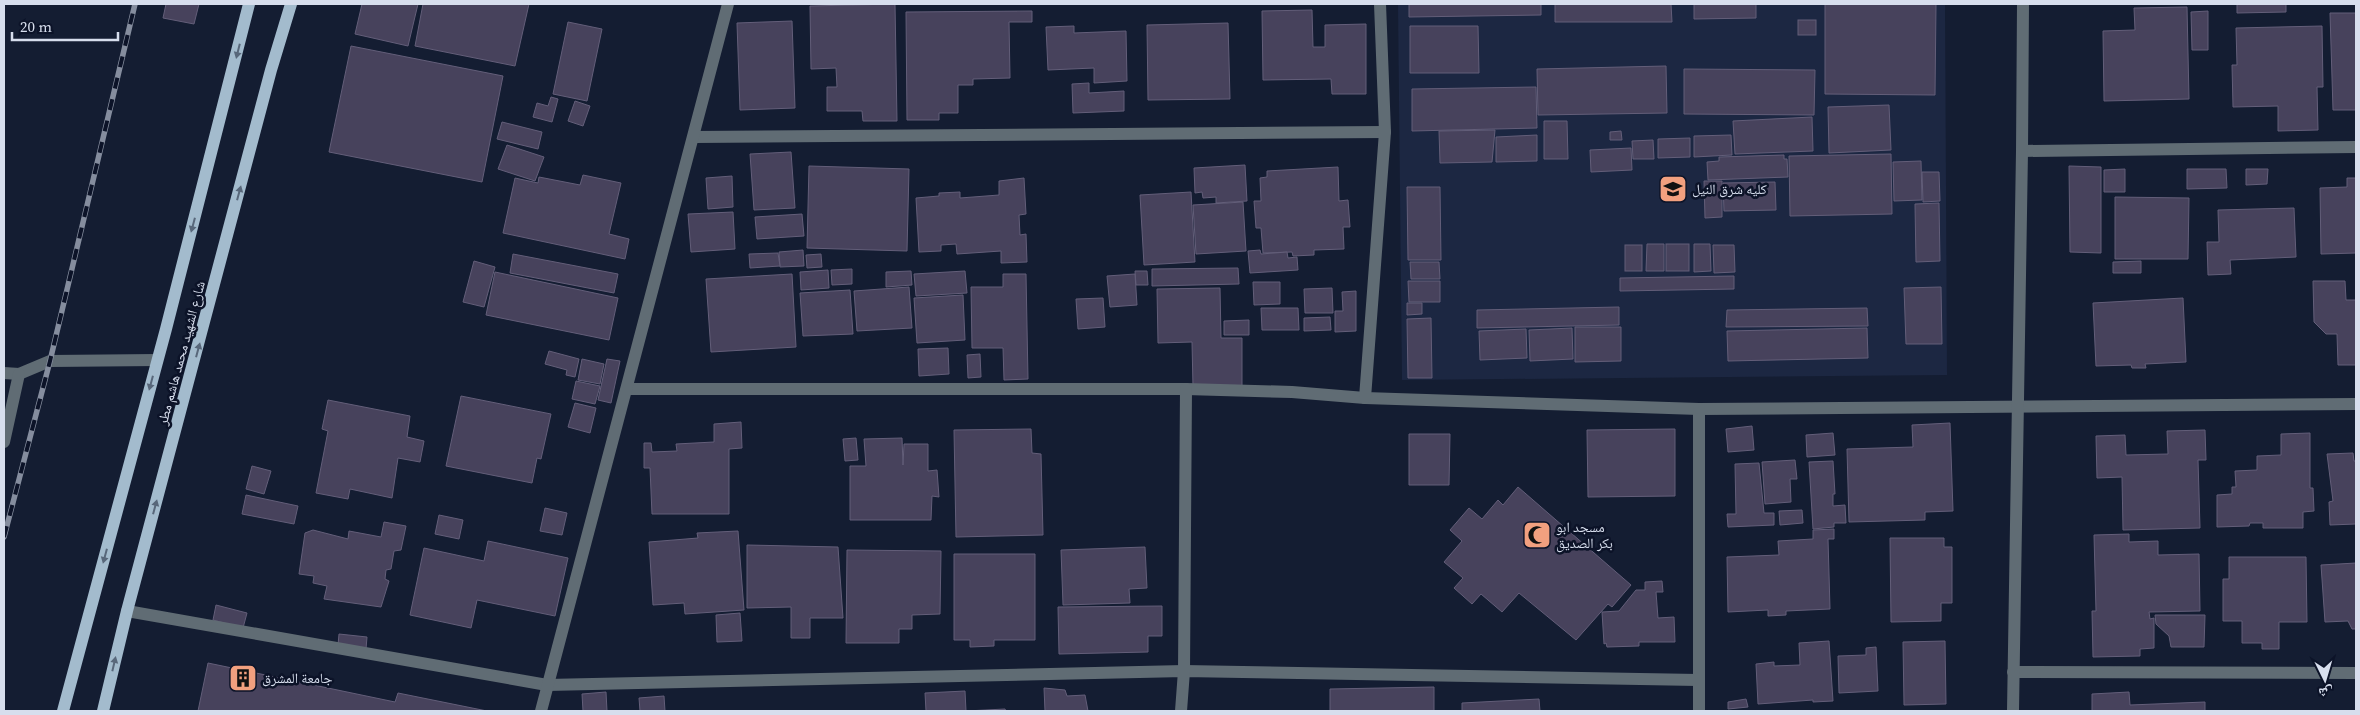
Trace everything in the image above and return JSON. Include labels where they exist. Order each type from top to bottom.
[{"type":"main road","name":"شارع الشهيد محمد هاشم مطر","points":[[63,711],[250,4]]},
{"type":"main road","name":"شارع الشهيد محمد هاشم مطر","points":[[103,711],[127,611],[271,70],[291,4]]},
{"type":"street","points":[[541,711],[628,389],[728,4]]},
{"type":"street","points":[[1365,398],[1385,132],[1380,4]]},
{"type":"street","points":[[2013,711],[2023,4]]},
{"type":"street","points":[[694,137],[1385,132]]},
{"type":"street","points":[[2022,150],[2356,147]]},
{"type":"street","points":[[4,374],[19,374],[50,361],[157,360]]},
{"type":"street","points":[[4,442],[19,374]]},
{"type":"street","points":[[628,389],[1186,389],[1292,392],[1365,398],[1699,409],[2356,404]]},
{"type":"street","points":[[1181,711],[1184,671],[1186,389]]},
{"type":"street","points":[[1698,711],[1699,409]]},
{"type":"street","points":[[127,611],[547,685],[1184,671],[1698,680]]},
{"type":"street","points":[[2013,672],[2356,673]]},
{"type":"shaded area","name":"كليه شرق النيل","points":[[1398,4],[1945,4],[1947,375],[1402,380]]},
{"type":"building","points":[[166,4],[199,4],[194,24],[163,18]]},
{"type":"building","points":[[362,4],[418,4],[408,46],[355,34]]},
{"type":"building","points":[[423,4],[529,4],[515,66],[415,46]]},
{"type":"building","points":[[895,4],[897,121],[863,121],[862,111],[827,111],[827,87],[837,87],[836,68],[811,69],[810,6]]},
{"type":"building","points":[[1409,4],[1541,4],[1541,15],[1409,17]]},
{"type":"building","points":[[1555,4],[1671,4],[1672,22],[1555,22]]},
{"type":"building","points":[[1694,4],[1756,4],[1756,18],[1694,19]]},
{"type":"building","points":[[1825,4],[1936,4],[1935,95],[1825,94]]},
{"type":"building","points":[[2237,4],[2286,4],[2286,12],[2237,13]]},
{"type":"building","points":[[2187,7],[2189,99],[2104,101],[2103,31],[2135,30],[2134,8]]},
{"type":"building","points":[[1312,10],[1313,47],[1325,47],[1325,25],[1366,24],[1366,94],[1332,94],[1331,79],[1263,80],[1262,11]]},
{"type":"building","points":[[1032,11],[1032,22],[1009,22],[1010,78],[973,79],[973,85],[958,85],[958,113],[939,113],[939,120],[907,120],[906,12]]},
{"type":"building","points":[[2208,11],[2208,50],[2192,50],[2191,12]]},
{"type":"building","points":[[2330,13],[2356,13],[2356,110],[2333,110]]},
{"type":"building","points":[[1798,20],[1816,20],[1816,35],[1798,35]]},
{"type":"building","points":[[792,21],[795,108],[740,110],[737,23]]},
{"type":"building","points":[[568,22],[602,29],[587,101],[553,94]]},
{"type":"building","points":[[1228,23],[1230,99],[1148,100],[1147,25]]},
{"type":"building","points":[[1074,26],[1074,33],[1126,31],[1127,81],[1094,83],[1094,68],[1048,70],[1046,27]]},
{"type":"building","points":[[1410,26],[1478,26],[1479,73],[1410,73]]},
{"type":"building","points":[[2322,26],[2323,87],[2317,87],[2318,130],[2278,131],[2278,106],[2233,107],[2232,65],[2237,65],[2236,28]]},
{"type":"building","points":[[351,46],[503,76],[482,182],[329,152]]},
{"type":"building","points":[[1666,66],[1667,113],[1538,115],[1537,69]]},
{"type":"building","points":[[1684,69],[1815,70],[1814,115],[1684,114]]},
{"type":"building","points":[[1089,83],[1089,93],[1124,91],[1124,111],[1073,113],[1072,84]]},
{"type":"building","points":[[1536,87],[1537,128],[1412,131],[1412,89]]},
{"type":"building","points":[[551,97],[558,99],[552,122],[533,117],[537,103],[548,106]]},
{"type":"building","points":[[575,101],[590,106],[583,126],[568,121]]},
{"type":"building","points":[[1889,105],[1891,150],[1829,153],[1828,107]]},
{"type":"building","points":[[1812,117],[1813,151],[1735,154],[1733,121]]},
{"type":"building","points":[[1544,121],[1567,121],[1568,159],[1544,159]]},
{"type":"building","points":[[502,122],[542,132],[538,149],[497,139]]},
{"type":"building","points":[[1495,130],[1492,162],[1440,163],[1439,131]]},
{"type":"building","points":[[1621,131],[1622,140],[1610,140],[1610,132]]},
{"type":"building","points":[[1537,135],[1537,161],[1496,162],[1496,137]]},
{"type":"building","points":[[1731,135],[1732,155],[1694,157],[1694,136]]},
{"type":"building","points":[[1690,138],[1690,157],[1658,158],[1658,139]]},
{"type":"building","points":[[1653,140],[1654,159],[1633,159],[1632,141]]},
{"type":"building","points":[[507,145],[544,157],[535,181],[498,169]]},
{"type":"building","points":[[1631,148],[1632,170],[1591,172],[1590,150]]},
{"type":"building","points":[[791,152],[795,208],[754,210],[750,154]]},
{"type":"building","points":[[1891,154],[1892,214],[1790,216],[1789,156]]},
{"type":"building","points":[[1784,155],[1784,159],[1787,159],[1788,177],[1708,180],[1707,162],[1719,161],[1719,157]]},
{"type":"building","points":[[1921,161],[1922,200],[1894,201],[1893,162]]},
{"type":"building","points":[[1245,165],[1247,201],[1216,203],[1216,197],[1203,198],[1202,192],[1195,193],[1194,168]]},
{"type":"building","points":[[809,166],[909,169],[907,251],[807,248]]},
{"type":"building","points":[[2069,166],[2101,167],[2101,253],[2070,252]]},
{"type":"building","points":[[1338,167],[1339,201],[1348,200],[1350,227],[1343,227],[1344,249],[1314,250],[1314,255],[1293,256],[1292,252],[1263,253],[1261,228],[1256,228],[1254,201],[1261,201],[1260,178],[1267,177],[1267,171]]},
{"type":"building","points":[[2125,169],[2125,192],[2104,192],[2104,170]]},
{"type":"building","points":[[2187,169],[2226,169],[2227,188],[2187,189]]},
{"type":"building","points":[[2246,169],[2268,169],[2267,184],[2246,185]]},
{"type":"building","points":[[1922,172],[1939,172],[1940,201],[1923,202]]},
{"type":"building","points":[[583,175],[621,183],[609,234],[629,239],[625,259],[503,233],[515,178],[538,183],[539,177],[580,185]]},
{"type":"building","points":[[732,176],[733,207],[708,209],[706,178]]},
{"type":"building","points":[[1024,178],[1026,214],[1019,215],[1020,235],[1026,234],[1027,262],[1001,263],[1001,251],[957,254],[956,244],[941,245],[941,251],[919,252],[916,198],[939,196],[939,193],[960,192],[960,198],[999,195],[999,181]]},
{"type":"building","points":[[2347,178],[2356,178],[2356,253],[2321,254],[2320,188],[2347,187]]},
{"type":"building","points":[[1704,181],[1722,181],[1722,217],[1705,218]]},
{"type":"building","points":[[1775,182],[1776,210],[1724,211],[1723,183]]},
{"type":"building","points":[[1407,187],[1440,187],[1441,260],[1408,260]]},
{"type":"building","points":[[1191,192],[1195,262],[1144,265],[1140,195]]},
{"type":"building","points":[[2115,197],[2189,198],[2188,259],[2115,259]]},
{"type":"building","points":[[1243,202],[1246,251],[1196,254],[1193,205]]},
{"type":"building","points":[[1939,203],[1940,261],[1916,262],[1915,204]]},
{"type":"building","points":[[2294,208],[2296,257],[2230,260],[2231,274],[2208,275],[2207,242],[2219,242],[2218,210]]},
{"type":"building","points":[[733,212],[735,249],[691,252],[688,214]]},
{"type":"building","points":[[802,214],[804,236],[757,239],[755,217]]},
{"type":"building","points":[[1647,244],[1664,244],[1664,271],[1646,271]]},
{"type":"building","points":[[1666,244],[1689,244],[1689,271],[1666,271]]},
{"type":"building","points":[[1694,244],[1710,244],[1711,271],[1694,272]]},
{"type":"building","points":[[1625,245],[1642,245],[1642,271],[1625,271]]},
{"type":"building","points":[[1713,245],[1734,245],[1735,272],[1714,273]]},
{"type":"building","points":[[803,250],[804,266],[780,267],[779,252]]},
{"type":"building","points":[[1260,250],[1261,254],[1287,252],[1288,258],[1297,257],[1298,270],[1250,273],[1248,251]]},
{"type":"building","points":[[778,253],[780,266],[750,268],[749,254]]},
{"type":"building","points":[[513,254],[618,274],[614,293],[510,273]]},
{"type":"building","points":[[821,254],[822,267],[807,268],[806,255]]},
{"type":"building","points":[[474,261],[495,267],[484,307],[463,302]]},
{"type":"building","points":[[2141,261],[2141,273],[2113,273],[2113,262]]},
{"type":"building","points":[[1410,262],[1439,262],[1440,279],[1411,279]]},
{"type":"building","points":[[1238,268],[1239,284],[1152,286],[1152,269]]},
{"type":"building","points":[[852,269],[852,284],[832,285],[831,270]]},
{"type":"building","points":[[828,270],[829,288],[801,290],[800,272]]},
{"type":"building","points":[[911,271],[912,285],[886,287],[886,272]]},
{"type":"building","points":[[965,271],[967,293],[916,296],[914,274]]},
{"type":"building","points":[[1135,271],[1147,271],[1148,285],[1136,285]]},
{"type":"building","points":[[495,272],[618,298],[609,340],[486,315]]},
{"type":"building","points":[[792,274],[796,347],[711,352],[706,279]]},
{"type":"building","points":[[1003,274],[1026,274],[1028,379],[1004,380],[1003,348],[972,348],[971,287],[1003,287]]},
{"type":"building","points":[[1135,274],[1137,305],[1110,307],[1107,276]]},
{"type":"building","points":[[1734,276],[1734,289],[1620,291],[1620,278]]},
{"type":"building","points":[[1408,281],[1440,281],[1440,302],[1409,302]]},
{"type":"building","points":[[2313,281],[2345,281],[2346,300],[2356,300],[2356,365],[2338,365],[2337,334],[2326,334],[2314,322]]},
{"type":"building","points":[[1253,282],[1280,282],[1280,304],[1254,305]]},
{"type":"building","points":[[909,287],[912,328],[857,331],[854,291]]},
{"type":"building","points":[[1941,287],[1942,344],[1906,344],[1904,288]]},
{"type":"building","points":[[1220,288],[1221,338],[1242,338],[1242,387],[1193,387],[1192,342],[1158,343],[1157,289]]},
{"type":"building","points":[[1332,288],[1333,313],[1305,313],[1304,289]]},
{"type":"building","points":[[850,290],[853,334],[803,336],[800,293]]},
{"type":"building","points":[[1356,291],[1356,331],[1335,332],[1335,311],[1343,311],[1342,292]]},
{"type":"building","points":[[963,295],[965,340],[917,343],[914,298]]},
{"type":"building","points":[[1103,298],[1105,327],[1078,329],[1076,299]]},
{"type":"building","points":[[2183,298],[2186,362],[2145,364],[2146,368],[2132,368],[2131,365],[2096,366],[2093,303]]},
{"type":"building","points":[[1407,303],[1422,303],[1422,314],[1407,315]]},
{"type":"building","points":[[1619,307],[1619,325],[1477,328],[1477,310]]},
{"type":"building","points":[[1261,308],[1298,308],[1299,330],[1262,330]]},
{"type":"building","points":[[1867,308],[1868,326],[1726,327],[1727,310]]},
{"type":"building","points":[[1330,317],[1331,330],[1304,331],[1304,318]]},
{"type":"building","points":[[1431,318],[1432,378],[1408,378],[1407,319]]},
{"type":"building","points":[[1249,320],[1249,335],[1224,335],[1224,321]]},
{"type":"building","points":[[1575,327],[1621,327],[1621,361],[1575,362]]},
{"type":"building","points":[[1572,328],[1573,359],[1530,361],[1529,330]]},
{"type":"building","points":[[1867,328],[1868,358],[1728,361],[1727,331]]},
{"type":"building","points":[[1526,329],[1527,358],[1480,360],[1479,331]]},
{"type":"building","points":[[948,348],[949,374],[919,376],[918,349]]},
{"type":"building","points":[[549,351],[579,359],[575,377],[566,375],[567,370],[545,364]]},
{"type":"building","points":[[980,354],[981,377],[968,378],[967,355]]},
{"type":"building","points":[[582,359],[604,364],[600,384],[578,380]]},
{"type":"building","points":[[607,359],[620,361],[611,403],[598,400]]},
{"type":"building","points":[[576,381],[600,386],[595,404],[572,399]]},
{"type":"building","points":[[461,396],[551,414],[541,459],[537,458],[532,483],[446,466]]},
{"type":"building","points":[[328,400],[410,416],[407,437],[424,441],[420,462],[398,458],[392,498],[350,489],[348,499],[316,493],[328,431],[322,429]]},
{"type":"building","points":[[575,403],[596,408],[590,433],[568,427]]},
{"type":"building","points":[[741,422],[742,448],[729,449],[729,514],[652,514],[650,468],[644,468],[644,443],[651,443],[652,452],[677,451],[676,444],[714,442],[714,424]]},
{"type":"building","points":[[1950,423],[1953,511],[1925,512],[1925,520],[1849,522],[1847,449],[1913,447],[1912,425]]},
{"type":"building","points":[[1752,426],[1754,450],[1728,452],[1726,429]]},
{"type":"building","points":[[1031,429],[1032,453],[1041,454],[1043,535],[956,537],[954,430]]},
{"type":"building","points":[[1675,429],[1675,496],[1588,497],[1587,430]]},
{"type":"building","points":[[2205,430],[2206,460],[2198,460],[2200,528],[2123,530],[2122,477],[2097,478],[2096,436],[2125,435],[2126,455],[2168,454],[2167,431]]},
{"type":"building","points":[[1833,433],[1835,455],[1807,457],[1806,435]]},
{"type":"building","points":[[2310,433],[2310,488],[2313,488],[2314,511],[2303,512],[2303,528],[2263,528],[2263,523],[2250,523],[2249,526],[2217,527],[2217,495],[2232,494],[2232,487],[2236,487],[2235,471],[2257,470],[2257,456],[2281,455],[2281,434]]},
{"type":"building","points":[[1409,434],[1450,434],[1449,485],[1409,485]]},
{"type":"building","points":[[856,438],[858,460],[845,461],[843,439]]},
{"type":"building","points":[[902,438],[903,465],[904,444],[928,444],[928,471],[937,470],[939,497],[932,496],[931,520],[850,520],[850,466],[866,466],[864,439]]},
{"type":"building","points":[[2353,453],[2354,461],[2356,461],[2356,524],[2330,525],[2329,502],[2333,501],[2327,454]]},
{"type":"building","points":[[1795,460],[1797,479],[1790,479],[1791,502],[1765,504],[1762,462]]},
{"type":"building","points":[[1833,461],[1835,494],[1833,494],[1833,506],[1845,505],[1846,523],[1834,523],[1834,527],[1813,529],[1809,462]]},
{"type":"building","points":[[1759,463],[1764,513],[1774,513],[1774,525],[1728,527],[1727,514],[1736,514],[1735,464]]},
{"type":"building","points":[[252,466],[271,471],[264,494],[246,489]]},
{"type":"building","points":[[1518,487],[1631,585],[1612,607],[1608,604],[1576,640],[1519,593],[1502,612],[1481,594],[1472,604],[1454,588],[1463,578],[1444,562],[1462,541],[1450,530],[1469,508],[1482,519],[1498,500],[1503,505]]},
{"type":"building","points":[[246,495],[298,506],[294,524],[242,514]]},
{"type":"building","points":[[545,508],[567,513],[562,535],[540,531]]},
{"type":"building","points":[[1802,510],[1803,523],[1780,525],[1779,511]]},
{"type":"building","points":[[439,515],[463,520],[459,539],[435,534]]},
{"type":"building","points":[[384,522],[406,526],[401,550],[394,551],[391,569],[386,570],[385,579],[389,581],[381,607],[324,599],[327,586],[313,583],[314,576],[299,574],[305,533],[313,530],[348,539],[349,531],[381,537]]},
{"type":"building","points":[[1834,529],[1834,539],[1828,539],[1830,609],[1786,611],[1786,615],[1768,616],[1768,610],[1728,612],[1727,557],[1779,555],[1778,541],[1813,539],[1813,530]]},
{"type":"building","points":[[738,531],[744,610],[685,614],[684,603],[653,605],[649,542],[698,538],[697,533]]},
{"type":"building","points":[[2129,534],[2129,542],[2158,541],[2158,555],[2199,554],[2200,611],[2149,612],[2150,619],[2154,618],[2154,648],[2140,649],[2140,656],[2093,657],[2092,611],[2096,611],[2094,535]]},
{"type":"building","points":[[1890,538],[1944,538],[1944,547],[1952,547],[1952,603],[1941,603],[1941,621],[1891,622]]},
{"type":"building","points":[[488,541],[568,558],[555,616],[477,600],[471,628],[410,615],[424,548],[484,561]]},
{"type":"building","points":[[747,545],[838,547],[843,618],[810,618],[810,638],[791,638],[791,607],[747,608]]},
{"type":"building","points":[[1145,547],[1147,588],[1129,589],[1130,603],[1063,605],[1061,550]]},
{"type":"building","points":[[847,550],[941,551],[940,614],[912,615],[912,629],[899,629],[899,643],[846,643]]},
{"type":"building","points":[[954,554],[1035,554],[1035,640],[994,640],[994,646],[970,647],[970,640],[954,640]]},
{"type":"building","points":[[2229,557],[2306,557],[2307,622],[2279,622],[2279,649],[2262,649],[2262,643],[2242,643],[2242,621],[2223,621],[2223,579],[2229,579]]},
{"type":"building","points":[[2356,563],[2356,629],[2352,629],[2348,621],[2325,622],[2321,565]]},
{"type":"building","points":[[1662,581],[1663,592],[1656,592],[1658,618],[1674,617],[1675,642],[1639,642],[1639,646],[1607,647],[1606,643],[1604,644],[1602,612],[1619,611],[1636,590],[1645,590],[1645,582]]},
{"type":"building","points":[[216,605],[247,613],[243,628],[213,620]]},
{"type":"building","points":[[1162,606],[1162,636],[1148,636],[1148,652],[1059,654],[1058,607]]},
{"type":"building","points":[[740,613],[742,641],[717,642],[716,615]]},
{"type":"building","points":[[2155,615],[2205,615],[2204,647],[2171,647],[2169,636],[2156,624]]},
{"type":"building","points":[[339,634],[367,637],[366,649],[338,645]]},
{"type":"building","points":[[1829,641],[1833,701],[1813,702],[1813,700],[1758,704],[1756,664],[1774,662],[1774,666],[1800,665],[1799,643]]},
{"type":"building","points":[[1945,641],[1946,704],[1904,705],[1903,642]]},
{"type":"building","points":[[1876,647],[1878,691],[1839,693],[1838,656],[1866,655],[1866,648]]},
{"type":"building","name":"جامعة المشرق","points":[[208,663],[395,702],[398,693],[487,711],[198,711]]},
{"type":"building","points":[[1434,687],[1434,711],[1330,711],[1330,689]]},
{"type":"building","points":[[1044,688],[1065,690],[1067,696],[1085,695],[1088,711],[1045,711]]},
{"type":"building","points":[[965,691],[966,711],[926,711],[925,693]]},
{"type":"building","points":[[606,692],[607,711],[583,711],[582,694]]},
{"type":"building","points":[[2129,692],[2130,705],[2205,702],[2205,711],[2092,711],[2092,694]]},
{"type":"building","points":[[664,696],[665,711],[640,711],[639,698]]},
{"type":"building","points":[[1539,699],[1540,711],[1462,711],[1462,703]]},
{"type":"building","points":[[1746,699],[1748,707],[1728,709],[1728,702]]},
{"type":"building","points":[[1005,709],[1006,711],[966,711]]},
{"type":"railway","points":[[4,537],[50,361],[135,4]]},
{"type":"place","name":"كليه شرق النيل","points":[[1673,189]]},
{"type":"place","name":"مسجد ابو بكر الصديق","points":[[1537,535]]},
{"type":"place","name":"جامعة المشرق","points":[[243,678]]}]
